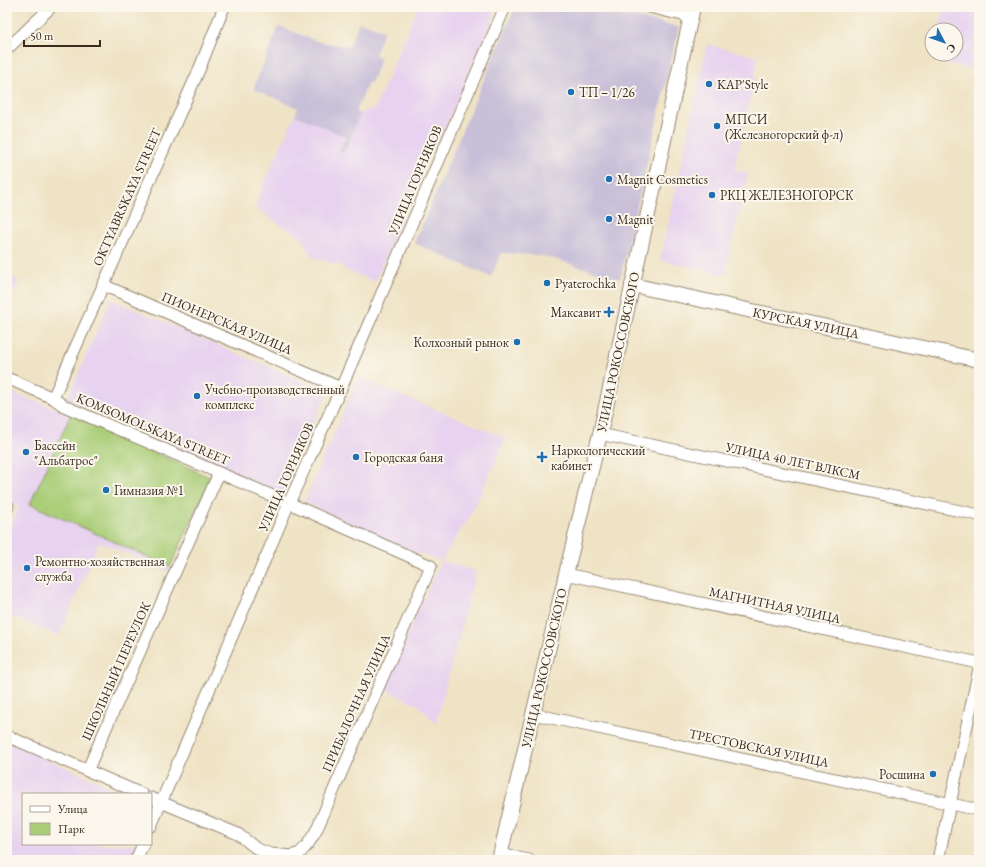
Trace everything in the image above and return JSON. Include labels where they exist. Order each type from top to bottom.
[{"type":"main road","name":"УЛИЦА РОКОССОВСКОГО","points":[[500,857],[600,434],[692,12]]},
{"type":"main road","name":"КУРСКАЯ УЛИЦА","points":[[632,286],[979,360]]},
{"type":"street","points":[[7,49],[51,7]]},
{"type":"street","name":"OKTYABRSKAYA STREET","points":[[53,398],[199,70],[224,7]]},
{"type":"street","name":"УЛИЦА ГОРНЯКОВ","points":[[152,821],[156,800],[341,388],[505,7]]},
{"type":"street","points":[[649,7],[692,12]]},
{"type":"street","name":"ПИОНЕРСКАЯ УЛИЦА","points":[[103,284],[341,388]]},
{"type":"street","name":"KOMSOMOLSKAYA STREET","points":[[7,378],[53,398],[64,406],[289,503]]},
{"type":"street","name":"УЛИЦА 40 ЛЕТ ВЛКСМ","points":[[600,434],[979,515]]},
{"type":"street","name":"ШКОЛЬНЫЙ ПЕРЕУЛОК","points":[[87,771],[219,473]]},
{"type":"street","name":"ПРИБАЛОЧНАЯ УЛИЦА","points":[[156,800],[238,834],[257,849],[271,854],[291,856],[300,853],[316,831],[427,579],[431,566],[289,503]]},
{"type":"street","name":"МАГНИТНАЯ УЛИЦА","points":[[566,574],[979,663]]},
{"type":"street","points":[[938,860],[979,669]]},
{"type":"street","name":"ТРЕСТОВСКАЯ УЛИЦА","points":[[533,714],[979,810]]},
{"type":"street","points":[[7,736],[140,793]]},
{"type":"street","points":[[136,860],[143,845]]},
{"type":"street","points":[[500,857],[529,860]]},
{"type":"shaded area","points":[[418,7],[498,7],[440,140],[432,137],[426,151],[430,154],[375,282],[344,269],[344,267],[335,263],[334,264],[311,256],[302,237],[285,228],[255,207],[267,176],[295,115],[347,137],[338,151],[344,153],[360,114],[368,110],[374,110]]},
{"type":"shaded area","points":[[515,7],[589,7],[679,27],[620,279],[544,256],[501,253],[491,277],[414,243]]},
{"type":"shaded area","points":[[944,7],[979,7],[979,71],[941,62],[964,62],[964,22],[941,22]]},
{"type":"shaded area","points":[[359,22],[384,30],[375,55],[381,57],[371,83],[368,82],[356,112],[360,114],[344,153],[338,151],[347,137],[295,115],[298,108],[253,89],[279,26],[316,41],[349,47]]},
{"type":"shaded area","points":[[707,44],[758,57],[752,93],[734,170],[748,173],[725,275],[660,260]]},
{"type":"shaded area","points":[[7,275],[19,281],[7,307]]},
{"type":"shaded area","name":"Учебно-производственный комплекс","points":[[111,299],[327,392],[282,494],[67,399]]},
{"type":"shaded area","points":[[358,378],[506,438],[472,513],[441,561],[406,549],[304,502]]},
{"type":"shaded area","name":"Гимназия №1","points":[[7,391],[71,414],[211,478],[169,571],[99,542],[59,636],[7,614],[7,533],[19,507],[7,501]]},
{"type":"shaded area","points":[[441,561],[476,571],[436,723],[418,705],[383,688]]},
{"type":"shaded area","points":[[7,742],[124,793],[22,793],[22,845],[137,845],[131,860],[7,860]]},
{"type":"green space","name":"Гимназия №1","points":[[71,414],[211,478],[170,567],[30,504]]},
{"type":"place","name":"KAP'Style","points":[[709,84]]},
{"type":"place","name":"ТП – 1/26","points":[[571,92]]},
{"type":"place","name":"МПСИ (Железногорский ф-л)","points":[[717,126]]},
{"type":"place","name":"Magnit Cosmetics","points":[[609,179]]},
{"type":"place","name":"РКЦ ЖЕЛЕЗНОГОРСК","points":[[712,195]]},
{"type":"place","name":"Magnit","points":[[609,219]]},
{"type":"place","name":"Pyaterochka","points":[[547,283]]},
{"type":"place","name":"Максавит","points":[[609,312]]},
{"type":"place","name":"Колхозный рынок","points":[[517,342]]},
{"type":"place","name":"Учебно-производственный комплекс","points":[[197,396]]},
{"type":"place","name":"Бассейн \"Альбатрос\"","points":[[26,452]]},
{"type":"place","name":"Городская баня","points":[[356,457]]},
{"type":"place","name":"Наркологический кабинет","points":[[542,457]]},
{"type":"place","name":"Гимназия №1","points":[[106,490]]},
{"type":"place","name":"Ремонтно-хозяйственная служба","points":[[27,568]]},
{"type":"place","name":"Росшина","points":[[933,774]]}]
